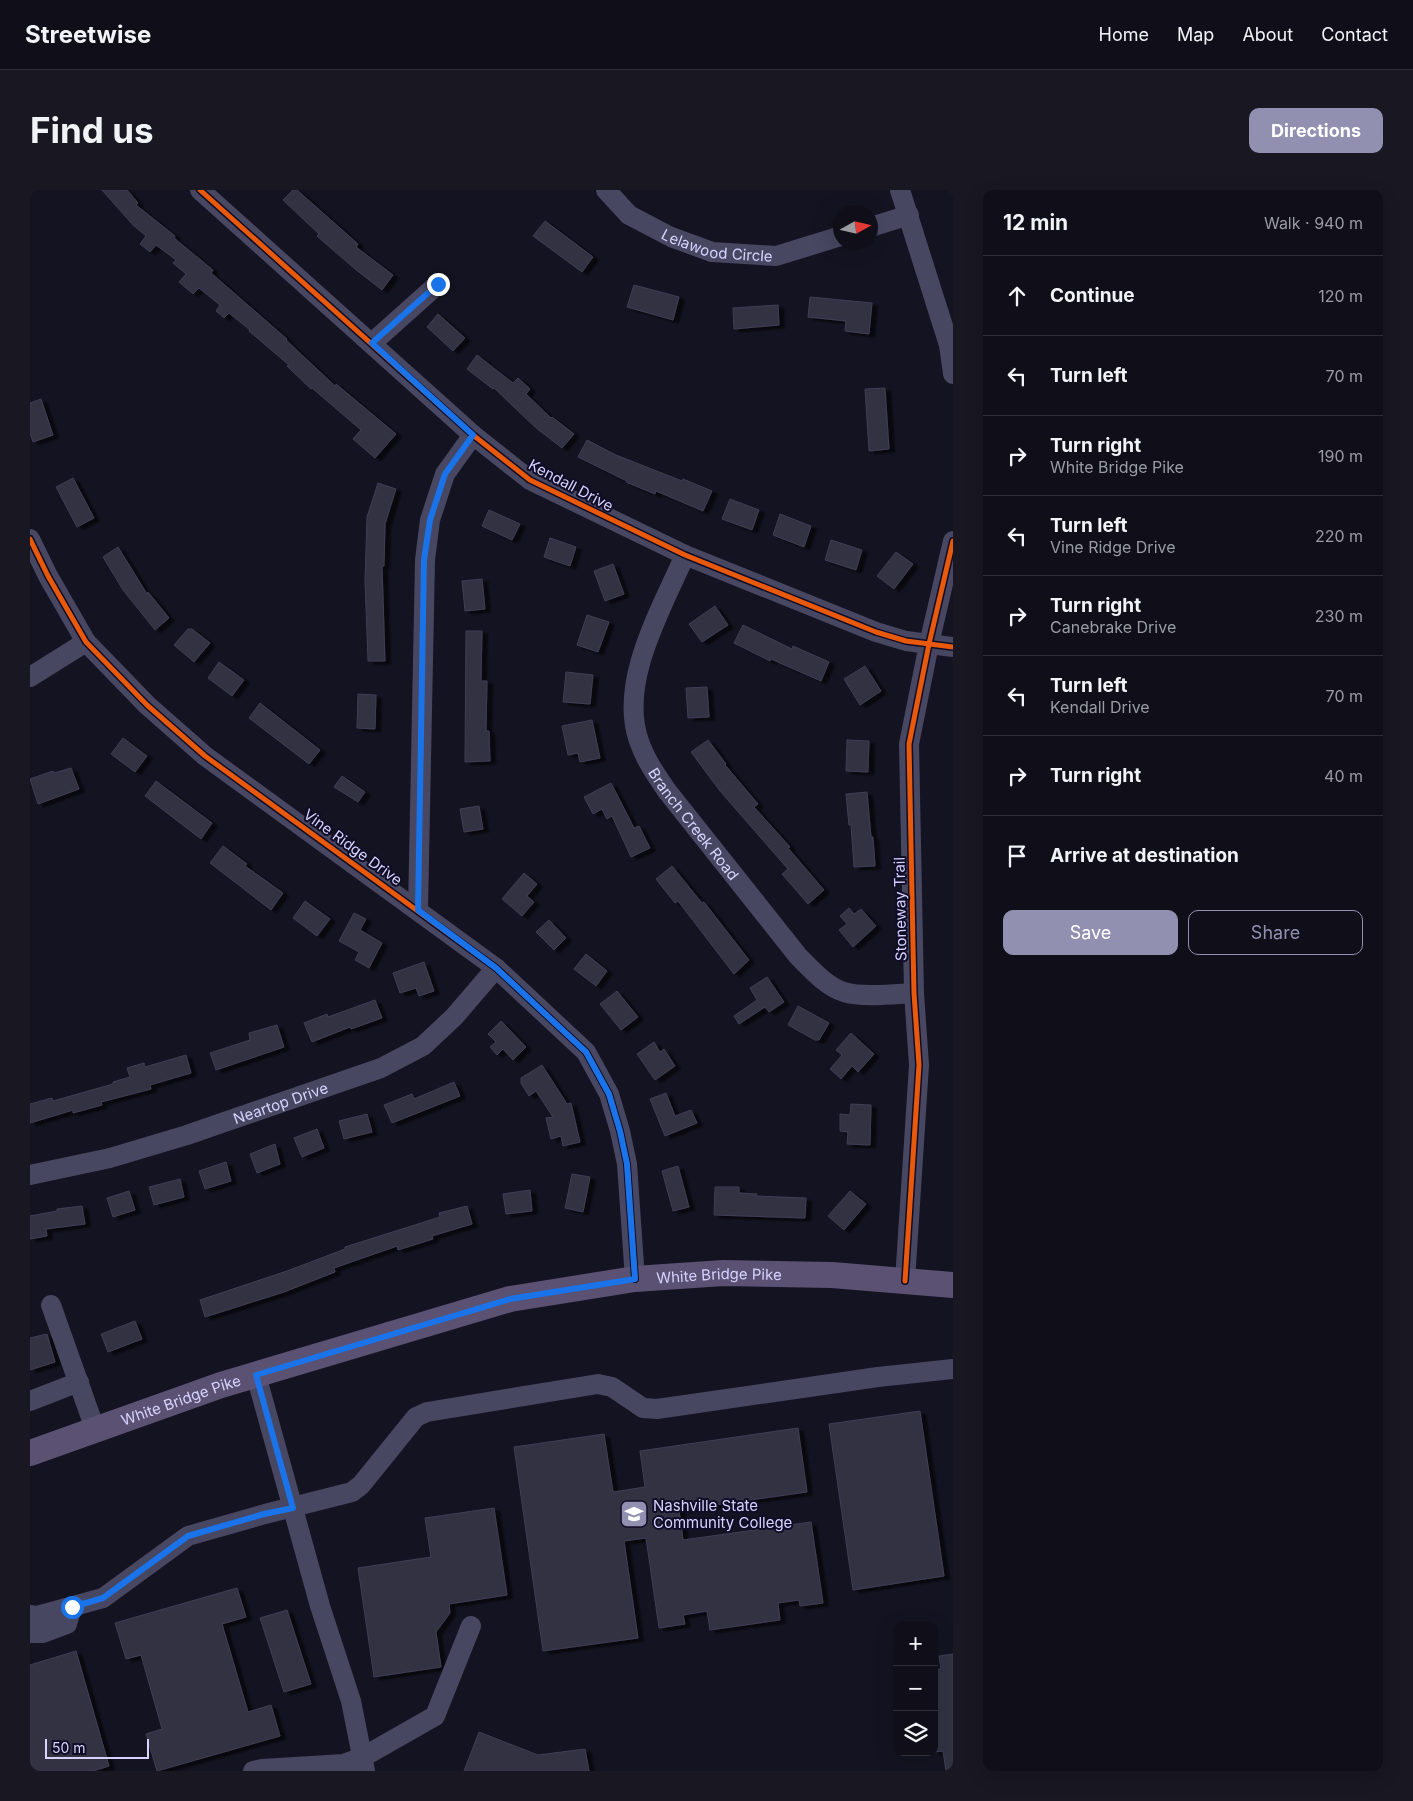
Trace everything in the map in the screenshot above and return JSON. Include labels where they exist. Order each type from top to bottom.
[{"type":"main road","name":"White Bridge Pike","points":[[31,1450],[221,1385],[510,1299],[635,1279],[723,1273],[832,1275],[953,1285]]},
{"type":"street","name":"Kendall Drive","points":[[200,190],[473,435],[530,480],[685,555],[876,632],[906,641],[953,647]]},
{"type":"street","name":"Lelawood Circle","points":[[606,190],[629,215],[671,237],[712,252],[776,256],[833,238]]},
{"type":"street","points":[[900,190],[949,345],[953,374]]},
{"type":"street","points":[[878,225],[909,215]]},
{"type":"street","points":[[372,343],[438,284]]},
{"type":"street","points":[[418,910],[424,560],[430,520],[445,474],[473,435]]},
{"type":"street","name":"Vine Ridge Drive","points":[[30,539],[48,576],[86,642],[147,705],[205,756],[496,968],[586,1052],[609,1094],[620,1131],[627,1164],[635,1279]]},
{"type":"street","name":"Stoneway Trail","points":[[905,1281],[919,1064],[914,993],[909,744],[929,644],[953,541]]},
{"type":"street","name":"Branch Creek Road","points":[[685,555],[645,647],[635,682],[633,712],[638,739],[648,763],[666,791],[798,956],[818,977],[844,992],[868,995],[914,993]]},
{"type":"street","points":[[30,677],[86,642]]},
{"type":"street","name":"Neartop Drive","points":[[30,1175],[110,1158],[187,1136],[382,1068],[423,1046],[454,1017],[496,968]]},
{"type":"street","points":[[51,1305],[95,1429]]},
{"type":"street","points":[[30,1616],[37,1616],[103,1598],[188,1536],[264,1514],[352,1492],[361,1485],[416,1417],[426,1412],[598,1384],[612,1387],[643,1408],[657,1410],[925,1370],[953,1369]]},
{"type":"street","points":[[256,1375],[320,1606],[351,1701],[364,1764]]},
{"type":"street","points":[[30,1400],[79,1382]]},
{"type":"street","points":[[30,1633],[43,1633],[67,1624],[72,1607]]},
{"type":"street","points":[[253,1771],[262,1769],[344,1767],[364,1764],[435,1716],[471,1626]]},
{"type":"building","points":[[102,190],[127,190],[138,203],[136,205],[213,270],[211,273],[287,339],[335,386],[336,384],[396,434],[375,458],[353,439],[361,430],[311,389],[287,366],[289,365],[229,313],[224,318],[216,311],[220,305],[199,288],[193,294],[179,282],[186,274],[173,263],[176,260],[156,245],[150,252],[140,244],[146,236],[133,225]]},
{"type":"building","points":[[293,190],[297,190],[358,244],[356,247],[393,275],[382,290],[317,236],[319,234],[283,200]]},
{"type":"building","points":[[545,221],[593,257],[582,272],[533,236]]},
{"type":"building","points":[[634,285],[679,297],[673,320],[627,307]]},
{"type":"building","points":[[810,297],[872,303],[869,334],[845,331],[846,321],[808,317]]},
{"type":"building","points":[[778,305],[779,325],[734,329],[733,308]]},
{"type":"building","points":[[438,314],[465,338],[453,351],[427,327]]},
{"type":"building","points":[[477,355],[513,383],[518,378],[530,389],[526,394],[551,418],[574,434],[562,448],[536,428],[494,388],[467,369]]},
{"type":"building","points":[[885,388],[889,449],[869,451],[865,389]]},
{"type":"building","points":[[41,399],[53,435],[33,442],[30,433],[30,403]]},
{"type":"building","points":[[587,440],[616,455],[712,491],[703,511],[656,491],[655,494],[626,482],[578,457]]},
{"type":"building","points":[[73,478],[94,518],[77,527],[56,487]]},
{"type":"building","points":[[378,483],[396,489],[385,524],[384,566],[382,566],[385,661],[368,661],[365,581],[367,517]]},
{"type":"building","points":[[730,499],[759,510],[752,530],[722,519]]},
{"type":"building","points":[[489,510],[520,524],[512,540],[482,526]]},
{"type":"building","points":[[780,514],[811,526],[804,547],[773,535]]},
{"type":"building","points":[[550,538],[576,547],[570,566],[544,557]]},
{"type":"building","points":[[831,540],[862,550],[856,570],[825,560]]},
{"type":"building","points":[[118,547],[147,594],[148,592],[169,618],[155,630],[123,590],[103,557]]},
{"type":"building","points":[[896,552],[913,564],[894,589],[877,576]]},
{"type":"building","points":[[613,564],[624,594],[605,601],[594,571]]},
{"type":"building","points":[[482,579],[485,609],[465,611],[462,581]]},
{"type":"building","points":[[715,606],[728,625],[702,642],[689,624]]},
{"type":"building","points":[[587,615],[609,622],[598,652],[577,645]]},
{"type":"building","points":[[743,625],[792,649],[793,646],[829,662],[821,681],[771,659],[770,661],[734,643]]},
{"type":"building","points":[[188,629],[192,629],[210,643],[194,662],[174,645]]},
{"type":"building","points":[[466,631],[482,631],[481,681],[487,681],[486,731],[489,731],[490,761],[465,762]]},
{"type":"building","points":[[219,662],[244,680],[232,696],[208,678]]},
{"type":"building","points":[[865,666],[881,691],[860,705],[844,679]]},
{"type":"building","points":[[566,672],[593,675],[590,704],[563,702]]},
{"type":"building","points":[[707,687],[709,717],[688,718],[686,688]]},
{"type":"building","points":[[358,694],[376,695],[375,729],[357,728]]},
{"type":"building","points":[[260,703],[320,750],[309,764],[249,718]]},
{"type":"building","points":[[592,720],[600,758],[580,762],[578,753],[568,755],[562,726]]},
{"type":"building","points":[[123,738],[147,756],[135,772],[111,754]]},
{"type":"building","points":[[708,740],[725,765],[758,804],[754,807],[790,847],[788,848],[824,890],[808,904],[782,874],[788,869],[720,791],[691,752]]},
{"type":"building","points":[[847,740],[869,741],[868,772],[846,771]]},
{"type":"building","points":[[71,768],[79,789],[38,804],[30,779],[53,771],[54,773]]},
{"type":"building","points":[[342,776],[365,792],[358,802],[334,787]]},
{"type":"building","points":[[156,781],[212,823],[201,839],[145,796]]},
{"type":"building","points":[[611,783],[634,828],[639,826],[650,848],[631,857],[612,816],[607,819],[602,809],[593,814],[584,797]]},
{"type":"building","points":[[867,792],[875,866],[854,867],[851,825],[849,825],[846,794]]},
{"type":"building","points":[[479,806],[483,829],[464,832],[460,809]]},
{"type":"building","points":[[223,846],[247,864],[245,866],[283,893],[271,910],[210,863]]},
{"type":"building","points":[[672,866],[702,903],[704,902],[749,960],[734,974],[678,901],[675,903],[656,879]]},
{"type":"building","points":[[524,873],[537,884],[527,896],[534,902],[522,916],[502,899]]},
{"type":"building","points":[[305,901],[330,919],[317,936],[293,918]]},
{"type":"building","points":[[849,908],[854,914],[861,909],[876,926],[853,947],[839,930],[847,924],[840,916]]},
{"type":"building","points":[[354,913],[366,919],[360,930],[382,943],[369,968],[355,960],[359,952],[339,941]]},
{"type":"building","points":[[549,920],[566,938],[554,950],[536,932]]},
{"type":"building","points":[[586,954],[607,971],[596,986],[574,969]]},
{"type":"building","points":[[424,962],[434,991],[419,996],[416,988],[400,993],[393,973]]},
{"type":"building","points":[[767,977],[784,1002],[769,1012],[765,1007],[739,1024],[734,1016],[757,1000],[750,988]]},
{"type":"building","points":[[617,991],[638,1017],[621,1030],[600,1004]]},
{"type":"building","points":[[375,1000],[382,1018],[351,1029],[350,1027],[312,1042],[304,1023],[327,1014],[328,1017]]},
{"type":"building","points":[[798,1006],[829,1023],[819,1040],[815,1040],[788,1025]]},
{"type":"building","points":[[501,1021],[526,1047],[513,1060],[503,1049],[497,1055],[490,1047],[496,1042],[488,1034]]},
{"type":"building","points":[[277,1025],[284,1047],[216,1070],[210,1053],[250,1040],[249,1033]]},
{"type":"building","points":[[851,1033],[874,1054],[858,1072],[852,1066],[841,1079],[830,1069],[842,1055],[836,1050]]},
{"type":"building","points":[[654,1042],[660,1052],[664,1049],[675,1066],[655,1080],[637,1054]]},
{"type":"building","points":[[186,1055],[191,1073],[150,1085],[151,1089],[101,1102],[102,1105],[73,1113],[73,1110],[30,1123],[30,1104],[52,1098],[53,1101],[113,1084],[113,1082],[130,1077],[127,1068],[144,1063],[145,1067]]},
{"type":"building","points":[[542,1065],[567,1104],[571,1103],[580,1142],[563,1146],[561,1136],[551,1139],[546,1118],[553,1117],[536,1091],[529,1096],[521,1083],[521,1078]]},
{"type":"building","points":[[454,1082],[460,1096],[392,1123],[384,1105],[412,1094],[414,1099]]},
{"type":"building","points":[[666,1093],[675,1116],[691,1110],[697,1123],[665,1136],[650,1099]]},
{"type":"building","points":[[851,1104],[871,1105],[870,1145],[847,1144],[848,1132],[840,1131],[840,1114],[850,1115]]},
{"type":"building","points":[[367,1114],[372,1132],[344,1139],[339,1121]]},
{"type":"building","points":[[317,1129],[324,1148],[302,1157],[294,1138]]},
{"type":"building","points":[[275,1144],[280,1164],[257,1173],[250,1154]]},
{"type":"building","points":[[226,1162],[231,1181],[205,1189],[199,1171]]},
{"type":"building","points":[[678,1166],[689,1207],[673,1211],[662,1171]]},
{"type":"building","points":[[572,1174],[590,1177],[583,1212],[565,1208]]},
{"type":"building","points":[[180,1179],[184,1197],[154,1205],[149,1187]]},
{"type":"building","points":[[715,1187],[739,1187],[739,1193],[757,1194],[756,1196],[806,1198],[805,1218],[714,1215]]},
{"type":"building","points":[[530,1190],[532,1211],[506,1214],[503,1194]]},
{"type":"building","points":[[129,1191],[135,1210],[113,1217],[107,1198]]},
{"type":"building","points":[[850,1191],[866,1204],[844,1230],[828,1216]]},
{"type":"building","points":[[82,1206],[85,1224],[46,1229],[47,1236],[30,1239],[30,1216],[57,1211],[57,1209]]},
{"type":"building","points":[[467,1206],[472,1224],[432,1236],[433,1239],[398,1250],[397,1246],[334,1268],[335,1272],[284,1292],[205,1317],[200,1300],[287,1271],[345,1249],[345,1247],[440,1217],[439,1213]]},
{"type":"building","points":[[135,1321],[142,1339],[108,1352],[101,1334]]},
{"type":"building","points":[[47,1334],[55,1362],[30,1370],[30,1338]]},
{"type":"building","points":[[920,1411],[944,1576],[853,1590],[829,1424]]},
{"type":"building","points":[[798,1428],[807,1492],[679,1510],[683,1540],[811,1522],[823,1603],[800,1606],[799,1600],[778,1603],[780,1620],[710,1630],[707,1611],[683,1615],[685,1624],[659,1628],[646,1538],[624,1541],[638,1638],[543,1651],[514,1447],[604,1434],[613,1492],[645,1487],[640,1451]]},
{"type":"building","points":[[494,1508],[507,1595],[449,1604],[450,1613],[436,1632],[441,1667],[374,1677],[358,1568],[431,1557],[425,1518]]},
{"type":"building","points":[[237,1588],[246,1617],[222,1624],[248,1712],[271,1705],[280,1736],[157,1771],[146,1734],[162,1729],[141,1655],[126,1659],[115,1623]]},
{"type":"building","points":[[287,1610],[311,1684],[284,1692],[260,1618]]},
{"type":"building","points":[[76,1651],[109,1766],[93,1771],[30,1771],[30,1665]]},
{"type":"building","points":[[953,1654],[953,1771],[946,1771],[943,1751],[938,1752],[938,1669],[941,1669],[939,1656]]},
{"type":"building","points":[[479,1732],[538,1755],[585,1749],[589,1771],[464,1771]]},
{"type":"cycle path","points":[[200,190],[473,435],[530,480],[685,555],[876,632],[906,641],[953,647]]},
{"type":"cycle path","points":[[30,539],[48,576],[86,642],[147,705],[205,756],[496,968],[586,1052],[609,1094],[620,1131],[627,1164],[635,1279]]},
{"type":"cycle path","points":[[905,1281],[919,1065],[914,993],[909,744],[929,644],[953,541]]},
{"type":"place","name":"Nashville State Community College","points":[[634,1514]]},
{"type":"route","points":[[72,1607],[103,1598],[188,1536],[264,1514],[293,1508],[256,1375],[510,1299],[635,1279],[627,1164],[620,1131],[609,1094],[586,1052],[496,968],[418,910],[424,560],[430,520],[445,474],[473,435],[372,343],[438,284]]}]
